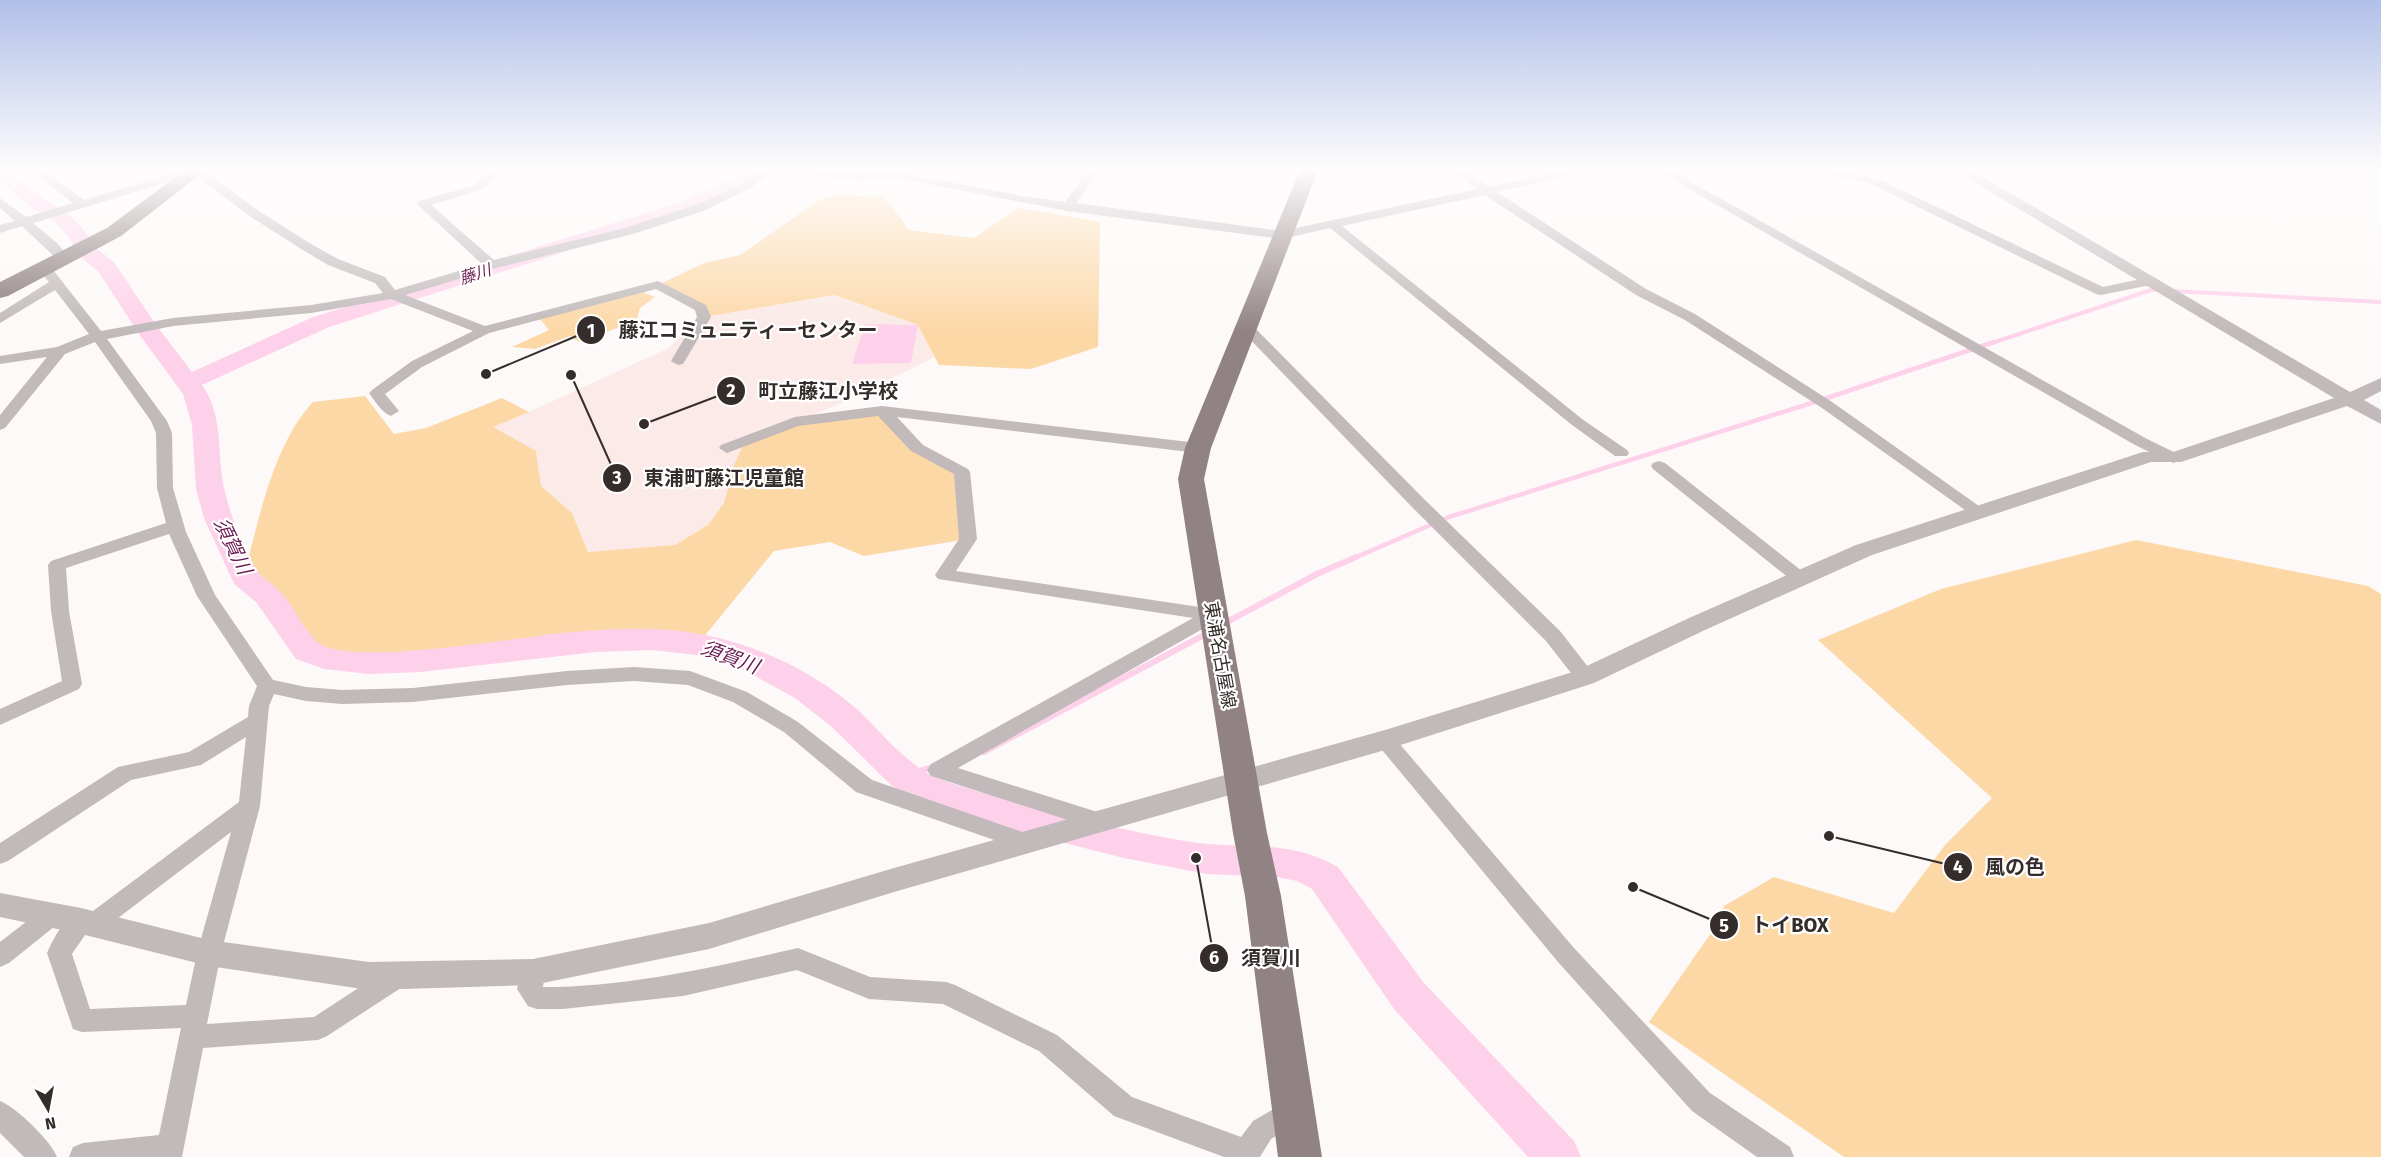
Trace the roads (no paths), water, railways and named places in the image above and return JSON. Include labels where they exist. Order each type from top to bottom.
[{"type":"highway","points":[[0,291],[50,277],[65,259],[126,224]]},
{"type":"main road","name":"東浦名古屋線","points":[[1287,224],[1198,447],[1191,479],[1241,781],[1263,896],[1300,1157]]},
{"type":"street","points":[[0,229],[18,224]]},
{"type":"street","points":[[31,224],[65,259]]},
{"type":"street","points":[[270,224],[333,262],[380,280],[392,295],[484,330]]},
{"type":"street","points":[[446,224],[492,265]]},
{"type":"street","points":[[0,360],[60,351],[103,334],[173,322],[311,309],[392,295],[492,265],[650,224]]},
{"type":"street","points":[[1197,224],[1282,235],[1339,224]]},
{"type":"street","points":[[1538,224],[1641,291],[1690,317],[1827,405],[1978,511]]},
{"type":"street","points":[[1757,224],[2141,442],[2174,458]]},
{"type":"street","points":[[1963,224],[2101,291],[2161,287]]},
{"type":"street","points":[[2053,224],[2381,418]]},
{"type":"street","points":[[1334,225],[1577,422],[1622,453]]},
{"type":"street","points":[[0,319],[50,277],[103,334],[159,421],[164,434],[165,488],[175,526],[206,596],[267,686],[306,694],[342,697],[413,695],[567,678],[634,674],[690,678],[740,697],[791,727],[864,786],[1027,842]]},
{"type":"street","points":[[391,411],[377,393],[417,364],[484,330],[658,285],[701,308],[704,317],[678,361]]},
{"type":"street","points":[[1246,327],[1437,522],[1553,636],[1585,677]]},
{"type":"street","points":[[0,425],[60,351]]},
{"type":"street","points":[[0,905],[75,920],[209,953],[369,976],[533,972],[709,936],[1385,740],[1585,677],[1697,624],[1864,550],[2150,456],[2174,458],[2350,399],[2381,384]]},
{"type":"street","points":[[882,411],[917,448],[962,471],[968,539],[945,575],[1215,624]]},
{"type":"street","points":[[727,448],[795,422],[882,411],[1198,447]]},
{"type":"street","points":[[1659,466],[1802,579]]},
{"type":"street","points":[[0,718],[72,684],[60,611],[57,566],[175,526]]},
{"type":"street","points":[[1102,822],[938,770],[1215,624]]},
{"type":"street","points":[[83,1157],[169,1152],[209,953],[249,806],[259,706],[267,686]]},
{"type":"street","points":[[0,855],[125,773],[194,759],[258,720]]},
{"type":"street","points":[[1385,740],[1566,955],[1701,1102],[1780,1157]]},
{"type":"street","points":[[0,956],[75,920],[249,806]]},
{"type":"street","points":[[75,920],[59,953],[82,1021],[318,1028],[399,975]]},
{"type":"street","points":[[533,972],[529,988],[537,998],[563,998],[683,985],[798,959],[869,988],[946,993],[1048,1043],[1123,1107],[1247,1152],[1262,1130],[1293,1111]]},
{"type":"street","points":[[0,1114],[43,1157]]},
{"type":"waterway","name":"須賀川","points":[[68,224],[88,252],[106,267],[147,329],[187,383]]},
{"type":"waterway","name":"藤川","points":[[187,383],[321,322],[632,224]]},
{"type":"waterway","points":[[1989,344],[2151,290],[2161,290]]},
{"type":"waterway","points":[[2173,291],[2381,302]]},
{"type":"waterway","points":[[1352,559],[1449,517],[1821,400],[1994,342]]},
{"type":"waterway","name":"須賀川","points":[[187,383],[195,393],[205,425],[210,489],[218,518],[245,577],[267,595],[307,651],[324,658],[369,663],[421,661],[540,646],[624,639],[679,641],[705,645],[755,662],[807,690],[844,718],[904,776],[928,789],[1058,827],[1190,857],[1259,860],[1294,864],[1310,870],[1325,878],[1409,996],[1558,1157]]},
{"type":"waterway","points":[[1225,623],[1317,574],[1356,557]]},
{"type":"waterway","points":[[984,752],[1206,634]]},
{"type":"waterway","points":[[904,776],[932,767]]},
{"type":"place","name":"藤江コミュニティーセンター","points":[[486,374]]},
{"type":"place","name":"東浦町藤江児童館","points":[[571,375]]},
{"type":"place","name":"町立藤江小学校","points":[[644,424]]},
{"type":"place","name":"風の色","points":[[1829,836]]},
{"type":"place","name":"須賀川","points":[[1196,858]]},
{"type":"place","name":"トイBOX","points":[[1633,887]]}]
